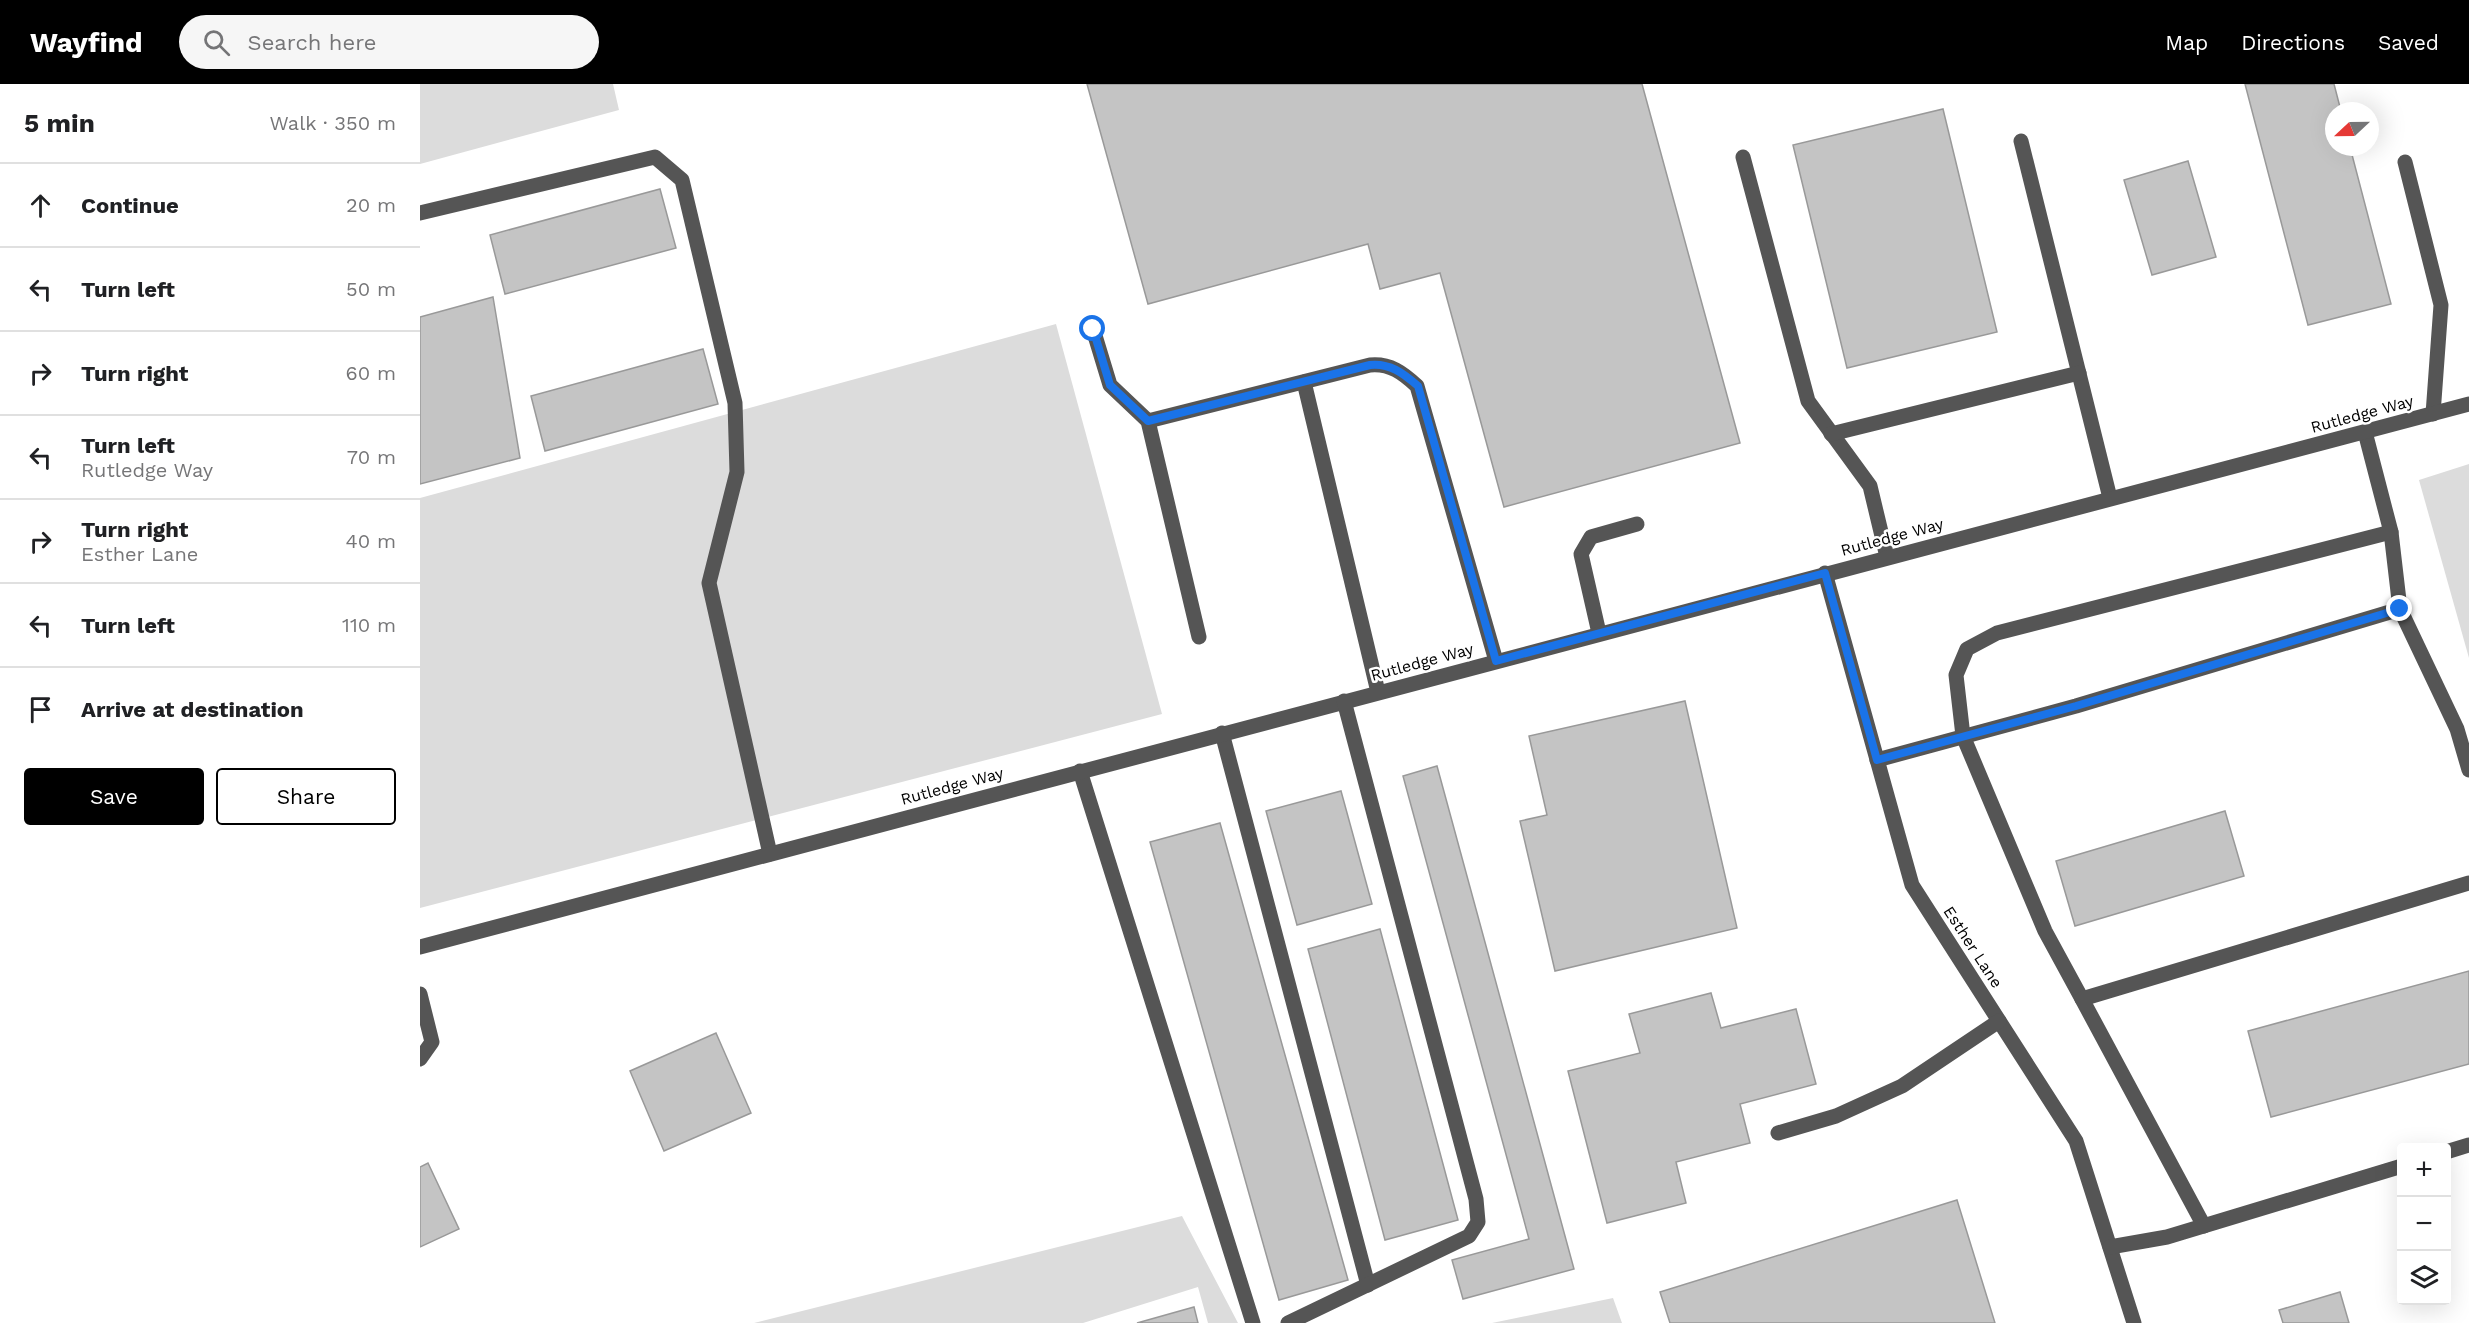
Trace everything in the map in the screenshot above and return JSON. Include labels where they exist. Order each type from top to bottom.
[{"type":"street","points":[[2021,141],[2110,498]]},
{"type":"street","points":[[420,213],[655,157],[682,180],[735,403],[737,472],[709,583],[770,854]]},
{"type":"street","points":[[1743,157],[1808,401],[1870,486],[1887,557]]},
{"type":"street","points":[[2405,162],[2441,305],[2433,414]]},
{"type":"street","points":[[1093,329],[1110,385],[1148,421],[1199,637]]},
{"type":"street","points":[[1148,421],[1383,364],[1403,374],[1418,386],[1496,661]]},
{"type":"street","points":[[1832,434],[2079,373]]},
{"type":"street","points":[[1304,382],[1378,692]]},
{"type":"street","name":"Rutledge Way","points":[[420,947],[2469,404]]},
{"type":"street","points":[[2365,432],[2391,532],[2400,609],[2457,729],[2469,770]]},
{"type":"street","points":[[1599,633],[1581,554],[1591,537],[1637,524]]},
{"type":"street","points":[[2204,1226],[2045,931],[1963,736],[1956,675],[1967,649],[1997,633],[2391,532]]},
{"type":"street","name":"Esther Lane","points":[[1825,573],[1912,885],[2076,1141],[2134,1323]]},
{"type":"street","points":[[1877,760],[2076,706],[2400,609]]},
{"type":"street","points":[[1288,1323],[1468,1236],[1478,1222],[1476,1199],[1344,701]]},
{"type":"street","points":[[1222,733],[1368,1285]]},
{"type":"street","points":[[1080,771],[1253,1323]]},
{"type":"street","points":[[2082,999],[2469,883]]},
{"type":"street","points":[[420,994],[432,1042],[420,1059]]},
{"type":"street","points":[[1778,1133],[1836,1116],[1902,1086],[1999,1021]]},
{"type":"street","points":[[2451,1150],[2469,1145]]},
{"type":"street","points":[[2110,1247],[2167,1237],[2397,1168]]},
{"type":"shaded area","points":[[420,84],[613,84],[619,110],[420,164]]},
{"type":"shaded area","points":[[1056,324],[1162,714],[420,908],[420,498]]},
{"type":"shaded area","points":[[2469,464],[2469,658],[2419,480]]},
{"type":"shaded area","points":[[1182,1216],[1238,1323],[1208,1323],[1198,1287],[1083,1323],[754,1323]]},
{"type":"shaded area","points":[[1613,1298],[1622,1323],[1492,1323]]},
{"type":"building","points":[[1087,84],[1642,84],[1740,443],[1504,507],[1440,273],[1380,289],[1368,244],[1148,304]]},
{"type":"building","points":[[2245,84],[2334,84],[2339,102],[2325,102],[2325,156],[2352,156],[2391,304],[2308,325]]},
{"type":"building","points":[[1943,109],[1997,332],[1847,368],[1793,145]]},
{"type":"building","points":[[2188,161],[2216,257],[2152,275],[2124,180]]},
{"type":"building","points":[[660,189],[676,248],[505,294],[490,235]]},
{"type":"building","points":[[493,297],[520,458],[420,484],[420,317]]},
{"type":"building","points":[[703,349],[718,404],[545,451],[531,396]]},
{"type":"building","points":[[1685,701],[1737,928],[1555,971],[1520,821],[1547,815],[1529,736]]},
{"type":"building","points":[[1437,766],[1574,1269],[1463,1299],[1452,1260],[1529,1239],[1403,776]]},
{"type":"building","points":[[1341,791],[1372,904],[1297,925],[1266,811]]},
{"type":"building","points":[[2225,811],[2244,876],[2075,926],[2056,861]]},
{"type":"building","points":[[1220,823],[1348,1280],[1279,1300],[1150,842]]},
{"type":"building","points":[[1380,929],[1458,1220],[1385,1240],[1308,949]]},
{"type":"building","points":[[2469,971],[2469,1064],[2271,1117],[2248,1031]]},
{"type":"building","points":[[1711,993],[1721,1028],[1796,1009],[1816,1084],[1740,1104],[1750,1143],[1676,1162],[1686,1203],[1607,1223],[1568,1071],[1640,1053],[1629,1014]]},
{"type":"building","points":[[716,1033],[751,1113],[664,1151],[630,1071]]},
{"type":"building","points":[[428,1163],[459,1229],[420,1247],[420,1167]]},
{"type":"building","points":[[1957,1200],[1995,1323],[1670,1323],[1660,1292]]},
{"type":"building","points":[[2340,1292],[2349,1323],[2283,1323],[2279,1310]]},
{"type":"building","points":[[1194,1307],[1198,1323],[1137,1323]]},
{"type":"route","points":[[1093,329],[1110,385],[1148,421],[1370,365],[1383,364],[1403,374],[1418,386],[1496,661],[1825,573],[1877,760],[2076,706],[2400,609]]}]
